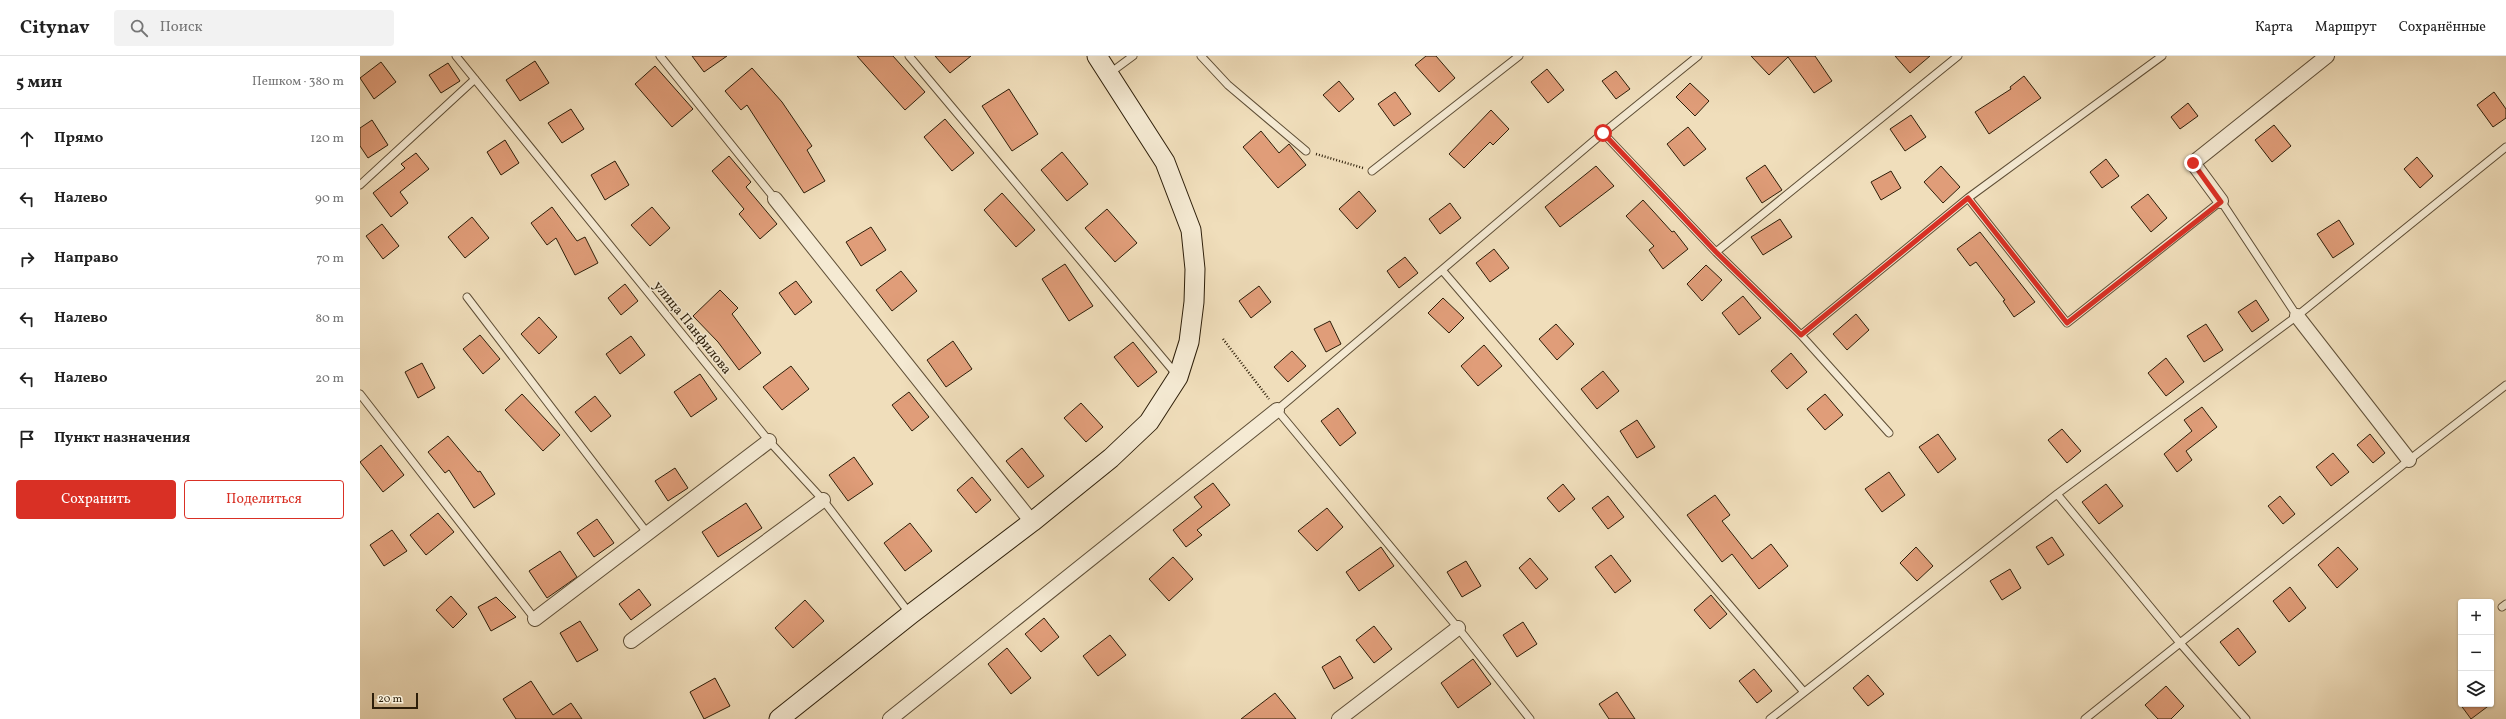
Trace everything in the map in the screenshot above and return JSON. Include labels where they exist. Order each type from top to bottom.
[{"type":"main road","points":[[780,719],[911,614],[1032,522],[1111,458],[1149,422],[1178,377],[1189,342],[1194,302],[1195,269],[1191,230],[1165,162],[1110,73],[1097,56]]},
{"type":"street","points":[[2221,202],[2193,163],[2327,56]]},
{"type":"street","points":[[775,199],[1032,522]]},
{"type":"street","points":[[2297,316],[2409,460]]},
{"type":"street","points":[[890,719],[1277,410]]},
{"type":"street","points":[[534,619],[648,534],[768,441]]},
{"type":"street","points":[[631,641],[823,500]]},
{"type":"street","points":[[1339,719],[1458,628]]},
{"type":"lane","name":"улица Панфилова","points":[[456,56],[768,441],[823,500],[911,614]]},
{"type":"lane","points":[[660,56],[775,199]]},
{"type":"lane","points":[[909,56],[1178,377]]},
{"type":"lane","points":[[1110,73],[1133,56]]},
{"type":"lane","points":[[1201,56],[1228,85],[1306,151]]},
{"type":"lane","points":[[1372,171],[1519,56]]},
{"type":"lane","points":[[1530,719],[1458,628],[1277,410],[1603,133],[1698,56]]},
{"type":"lane","points":[[1716,252],[1958,56]]},
{"type":"lane","points":[[1801,335],[1968,198],[2162,56]]},
{"type":"lane","points":[[360,185],[475,79]]},
{"type":"lane","points":[[1603,133],[1716,252],[1801,335],[1889,432]]},
{"type":"lane","points":[[1770,719],[2058,494],[2297,316],[2506,147]]},
{"type":"lane","points":[[1968,198],[2067,323],[2221,202],[2297,316]]},
{"type":"lane","points":[[1442,270],[1804,692]]},
{"type":"lane","points":[[467,297],[648,534]]},
{"type":"lane","points":[[2085,719],[2409,460],[2506,385]]},
{"type":"lane","points":[[360,394],[534,619]]},
{"type":"lane","points":[[2058,494],[2180,643],[2246,719]]},
{"type":"path","points":[[1306,151],[1372,171]]},
{"type":"path","points":[[1223,339],[1277,410]]},
{"type":"building","points":[[692,56],[727,56],[704,72]]},
{"type":"building","points":[[857,56],[893,56],[925,92],[905,110]]},
{"type":"building","points":[[935,56],[971,56],[950,73]]},
{"type":"building","points":[[1426,56],[1436,56],[1455,78],[1439,92],[1415,65]]},
{"type":"building","points":[[1751,56],[1815,56],[1832,81],[1814,93],[1788,57],[1769,75]]},
{"type":"building","points":[[1895,56],[1930,56],[1910,73]]},
{"type":"building","points":[[535,61],[549,83],[520,101],[506,80]]},
{"type":"building","points":[[381,62],[396,82],[374,99],[360,78]]},
{"type":"building","points":[[448,63],[460,81],[441,93],[429,75]]},
{"type":"building","points":[[655,66],[693,109],[672,127],[635,84]]},
{"type":"building","points":[[752,68],[782,102],[812,146],[807,150],[825,181],[804,193],[747,105],[741,110],[725,91]]},
{"type":"building","points":[[1547,69],[1564,90],[1548,103],[1531,82]]},
{"type":"building","points":[[1616,71],[1630,89],[1616,99],[1602,81]]},
{"type":"building","points":[[2024,76],[2041,98],[1989,134],[1975,112],[2011,89],[2010,87]]},
{"type":"building","points":[[1339,81],[1354,99],[1339,112],[1323,95]]},
{"type":"building","points":[[1690,83],[1709,101],[1695,116],[1676,97]]},
{"type":"building","points":[[1009,89],[1038,134],[1012,151],[982,106]]},
{"type":"building","points":[[1395,92],[1411,114],[1394,126],[1378,104]]},
{"type":"building","points":[[2494,92],[2506,109],[2506,118],[2493,127],[2477,105]]},
{"type":"building","points":[[2188,103],[2198,116],[2180,129],[2171,117]]},
{"type":"building","points":[[571,109],[584,129],[562,143],[548,123]]},
{"type":"building","points":[[1491,110],[1509,129],[1493,145],[1490,142],[1464,168],[1449,154]]},
{"type":"building","points":[[1911,115],[1926,137],[1905,151],[1890,129]]},
{"type":"building","points":[[945,119],[974,153],[952,171],[924,137]]},
{"type":"building","points":[[372,120],[388,145],[368,158],[360,146],[360,128]]},
{"type":"building","points":[[2274,125],[2291,146],[2272,162],[2255,140]]},
{"type":"building","points":[[1688,127],[1706,149],[1684,166],[1667,144]]},
{"type":"building","points":[[1261,131],[1279,153],[1289,144],[1306,165],[1278,188],[1243,147]]},
{"type":"building","points":[[505,140],[519,163],[501,175],[487,152]]},
{"type":"building","points":[[1062,152],[1088,184],[1067,201],[1041,170]]},
{"type":"building","points":[[416,153],[429,169],[400,192],[408,203],[391,217],[373,193],[405,168],[401,164]]},
{"type":"building","points":[[729,156],[751,182],[746,187],[777,224],[760,239],[739,214],[744,209],[712,171]]},
{"type":"building","points":[[2417,157],[2433,176],[2420,188],[2404,169]]},
{"type":"building","points":[[2106,159],[2119,176],[2102,188],[2090,172]]},
{"type":"building","points":[[615,161],[629,185],[605,200],[591,175]]},
{"type":"building","points":[[1765,165],[1782,190],[1762,203],[1746,178]]},
{"type":"building","points":[[1596,166],[1614,186],[1560,227],[1545,207]]},
{"type":"building","points":[[1941,166],[1960,187],[1943,203],[1924,182]]},
{"type":"building","points":[[1891,171],[1901,188],[1881,200],[1871,182]]},
{"type":"building","points":[[1359,191],[1376,211],[1357,229],[1339,209]]},
{"type":"building","points":[[1002,193],[1035,230],[1016,247],[984,210]]},
{"type":"building","points":[[2148,194],[2167,218],[2151,232],[2131,207]]},
{"type":"building","points":[[1643,200],[1672,232],[1674,231],[1688,249],[1663,269],[1649,250],[1654,246],[1626,216]]},
{"type":"building","points":[[1450,203],[1461,218],[1440,234],[1429,219]]},
{"type":"building","points":[[552,207],[577,241],[585,237],[598,263],[575,275],[556,238],[547,245],[531,223]]},
{"type":"building","points":[[652,207],[670,228],[650,246],[631,225]]},
{"type":"building","points":[[1107,209],[1137,243],[1115,262],[1085,228]]},
{"type":"building","points":[[472,217],[489,238],[465,258],[448,237]]},
{"type":"building","points":[[1780,219],[1792,237],[1763,255],[1751,237]]},
{"type":"building","points":[[2339,220],[2354,244],[2333,258],[2317,234]]},
{"type":"building","points":[[382,224],[399,246],[383,259],[366,236]]},
{"type":"building","points":[[871,227],[886,250],[861,266],[846,242]]},
{"type":"building","points":[[1980,232],[2035,302],[2014,317],[2003,301],[2005,300],[1976,262],[1970,266],[1957,249]]},
{"type":"building","points":[[1494,249],[1509,268],[1490,282],[1476,263]]},
{"type":"building","points":[[1405,257],[1418,273],[1399,288],[1387,271]]},
{"type":"building","points":[[1065,264],[1093,306],[1069,321],[1042,279]]},
{"type":"building","points":[[1706,265],[1722,280],[1702,301],[1687,284]]},
{"type":"building","points":[[901,271],[917,291],[892,311],[876,290]]},
{"type":"building","points":[[796,281],[812,302],[795,315],[779,293]]},
{"type":"building","points":[[625,284],[638,301],[621,315],[608,298]]},
{"type":"building","points":[[1259,286],[1271,302],[1251,318],[1239,301]]},
{"type":"building","points":[[720,290],[738,308],[732,314],[761,353],[739,370],[718,342],[693,316]]},
{"type":"building","points":[[1743,296],[1761,318],[1739,335],[1722,313]]},
{"type":"building","points":[[1443,298],[1464,318],[1449,333],[1428,313]]},
{"type":"building","points":[[2256,300],[2269,320],[2252,332],[2238,312]]},
{"type":"building","points":[[1856,314],[1869,330],[1847,350],[1833,334]]},
{"type":"building","points":[[539,317],[557,337],[539,354],[521,334]]},
{"type":"building","points":[[1330,321],[1341,344],[1326,352],[1314,329]]},
{"type":"building","points":[[1556,324],[1574,344],[1557,360],[1539,339]]},
{"type":"building","points":[[2206,324],[2223,350],[2204,362],[2187,336]]},
{"type":"building","points":[[480,335],[500,359],[483,374],[463,349]]},
{"type":"building","points":[[631,336],[645,355],[620,374],[606,354]]},
{"type":"building","points":[[953,341],[972,369],[946,387],[927,360]]},
{"type":"building","points":[[1133,342],[1157,372],[1138,387],[1114,357]]},
{"type":"building","points":[[1484,345],[1502,366],[1478,386],[1461,366]]},
{"type":"building","points":[[1292,351],[1306,366],[1288,382],[1274,367]]},
{"type":"building","points":[[1791,353],[1807,372],[1787,389],[1771,371]]},
{"type":"building","points":[[2166,358],[2184,382],[2166,396],[2148,373]]},
{"type":"building","points":[[422,363],[435,388],[418,398],[405,372]]},
{"type":"building","points":[[791,366],[809,389],[782,410],[763,387]]},
{"type":"building","points":[[1603,371],[1619,391],[1597,409],[1581,389]]},
{"type":"building","points":[[700,374],[717,399],[691,417],[674,392]]},
{"type":"building","points":[[909,392],[929,417],[912,431],[892,405]]},
{"type":"building","points":[[522,394],[560,435],[543,451],[505,410]]},
{"type":"building","points":[[1825,394],[1843,415],[1825,430],[1807,409]]},
{"type":"building","points":[[595,396],[611,416],[591,432],[575,412]]},
{"type":"building","points":[[1081,403],[1103,427],[1086,442],[1064,418]]},
{"type":"building","points":[[2202,407],[2217,427],[2186,451],[2192,460],[2177,472],[2164,454],[2192,431],[2184,420]]},
{"type":"building","points":[[1338,408],[1356,433],[1340,446],[1321,421]]},
{"type":"building","points":[[1637,420],[1655,447],[1637,458],[1620,431]]},
{"type":"building","points":[[2062,429],[2081,451],[2067,463],[2048,440]]},
{"type":"building","points":[[1938,434],[1956,459],[1938,473],[1919,447]]},
{"type":"building","points":[[2370,434],[2385,453],[2373,463],[2357,445]]},
{"type":"building","points":[[448,436],[478,472],[480,471],[495,494],[474,508],[449,470],[445,473],[428,452]]},
{"type":"building","points":[[381,445],[404,475],[383,492],[360,462]]},
{"type":"building","points":[[1022,448],[1044,476],[1028,488],[1006,461]]},
{"type":"building","points":[[2333,453],[2349,472],[2331,486],[2316,467]]},
{"type":"building","points":[[854,457],[873,484],[848,501],[829,475]]},
{"type":"building","points":[[675,468],[688,488],[668,501],[655,481]]},
{"type":"building","points":[[1889,472],[1905,495],[1882,512],[1865,489]]},
{"type":"building","points":[[972,477],[991,500],[976,513],[957,490]]},
{"type":"building","points":[[1213,483],[1230,505],[1197,530],[1202,535],[1186,547],[1173,530],[1202,507],[1194,497]]},
{"type":"building","points":[[1563,484],[1575,499],[1559,512],[1547,498]]},
{"type":"building","points":[[2106,484],[2123,506],[2099,524],[2082,502]]},
{"type":"building","points":[[1715,495],[1730,515],[1722,521],[1752,559],[1771,544],[1788,566],[1759,589],[1732,554],[1722,562],[1687,515]]},
{"type":"building","points":[[1608,496],[1624,517],[1608,529],[1592,508]]},
{"type":"building","points":[[2280,496],[2295,514],[2283,524],[2268,506]]},
{"type":"building","points":[[746,503],[762,528],[718,557],[702,532]]},
{"type":"building","points":[[1327,508],[1343,527],[1317,551],[1298,531]]},
{"type":"building","points":[[438,513],[454,532],[426,555],[410,535]]},
{"type":"building","points":[[597,519],[614,543],[594,557],[577,533]]},
{"type":"building","points":[[910,523],[932,551],[905,571],[884,543]]},
{"type":"building","points":[[392,530],[407,551],[384,566],[370,545]]},
{"type":"building","points":[[2052,537],[2064,555],[2048,565],[2036,547]]},
{"type":"building","points":[[1381,547],[1394,566],[1359,591],[1346,572]]},
{"type":"building","points":[[1916,547],[1933,566],[1917,581],[1900,563]]},
{"type":"building","points":[[2338,547],[2358,569],[2337,588],[2318,565]]},
{"type":"building","points":[[560,551],[577,577],[547,598],[529,571]]},
{"type":"building","points":[[1611,555],[1631,581],[1615,593],[1595,567]]},
{"type":"building","points":[[1173,557],[1193,579],[1169,601],[1149,579]]},
{"type":"building","points":[[1530,558],[1548,579],[1536,589],[1519,568]]},
{"type":"building","points":[[1466,561],[1481,586],[1462,597],[1447,572]]},
{"type":"building","points":[[2010,569],[2021,588],[2002,600],[1990,581]]},
{"type":"building","points":[[2290,587],[2306,608],[2289,622],[2273,601]]},
{"type":"building","points":[[639,589],[651,605],[631,620],[619,604]]},
{"type":"building","points":[[1711,595],[1727,614],[1710,629],[1694,610]]},
{"type":"building","points":[[451,596],[467,614],[453,628],[436,610]]},
{"type":"building","points":[[496,597],[516,617],[491,631],[478,607]]},
{"type":"building","points":[[805,600],[824,621],[793,648],[775,628]]},
{"type":"building","points":[[1044,618],[1059,637],[1041,652],[1025,634]]},
{"type":"building","points":[[580,621],[598,650],[577,662],[560,633]]},
{"type":"building","points":[[1523,622],[1537,644],[1517,657],[1503,635]]},
{"type":"building","points":[[1374,626],[1392,649],[1374,663],[1356,640]]},
{"type":"building","points":[[2238,628],[2256,652],[2239,666],[2220,642]]},
{"type":"building","points":[[1110,635],[1126,655],[1098,676],[1083,656]]},
{"type":"building","points":[[1007,648],[1031,678],[1011,694],[988,664]]},
{"type":"building","points":[[1340,656],[1353,678],[1334,689],[1322,667]]},
{"type":"building","points":[[1473,659],[1491,684],[1458,708],[1441,683]]},
{"type":"building","points":[[1754,669],[1772,691],[1757,703],[1739,681]]},
{"type":"building","points":[[1868,675],[1884,694],[1868,706],[1853,688]]},
{"type":"building","points":[[715,678],[730,706],[704,719],[690,692]]},
{"type":"building","points":[[531,681],[553,715],[571,703],[582,719],[516,719],[503,699]]},
{"type":"building","points":[[2166,686],[2184,706],[2171,719],[2158,719],[2145,705]]},
{"type":"building","points":[[1617,692],[1635,719],[1609,719],[1599,704]]},
{"type":"building","points":[[1275,693],[1296,719],[1241,719]]},
{"type":"building","points":[[2462,707],[2487,707],[2471,719]]},
{"type":"route","points":[[1603,133],[1716,252],[1801,335],[1968,198],[2067,323],[2221,202],[2193,163]]}]
